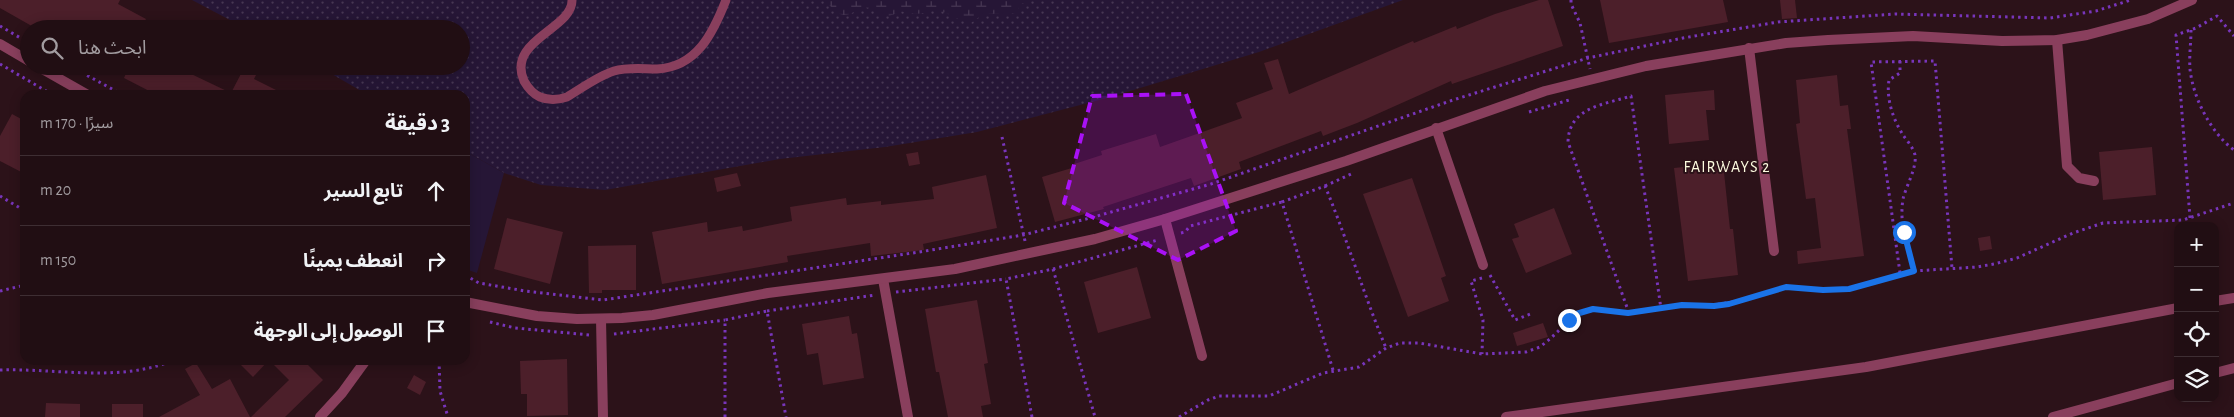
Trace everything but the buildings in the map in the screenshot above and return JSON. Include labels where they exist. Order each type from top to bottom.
[{"type":"street","points":[[470,302],[537,316],[601,319],[653,315],[768,293],[955,269],[1095,239],[1164,219],[1346,161],[1504,105],[1592,78],[1698,56],[1786,43],[1913,36],[2002,41],[2057,40],[2087,35],[2148,19],[2192,0]]},
{"type":"street","points":[[2057,40],[2067,166],[2079,178],[2094,181]]},
{"type":"street","points":[[0,44],[20,56]]},
{"type":"street","points":[[1749,48],[1774,250]]},
{"type":"street","points":[[53,75],[79,90]]},
{"type":"street","points":[[1436,128],[1483,265]]},
{"type":"street","points":[[1164,219],[1202,356]]},
{"type":"street","points":[[884,279],[908,417]]},
{"type":"street","points":[[470,297],[478,303]]},
{"type":"street","points":[[2219,300],[2234,298]]},
{"type":"street","points":[[1506,417],[1866,367],[2174,309]]},
{"type":"street","points":[[601,319],[603,417]]},
{"type":"street","points":[[320,417],[342,393],[362,365]]},
{"type":"street","points":[[2219,372],[2234,368]]},
{"type":"street","points":[[2053,417],[2174,384]]},
{"type":"lane","points":[[572,0],[570,11],[566,16],[536,40],[524,61],[522,69],[526,84],[536,95],[552,100],[567,97],[616,70],[659,68],[682,64],[700,50],[726,0]]},
{"type":"path","points":[[1571,0],[1580,23],[1592,78]]},
{"type":"path","points":[[470,278],[479,283],[525,291],[603,300],[1023,235],[1211,184],[1453,100],[1588,58],[1683,38],[1778,22],[1895,14],[2050,18],[2096,11],[2131,0]]},
{"type":"path","points":[[2190,218],[2176,35],[2191,30],[2217,16],[2234,36]]},
{"type":"path","points":[[0,26],[20,38]]},
{"type":"path","points":[[2191,30],[2190,69],[2194,86],[2208,119],[2218,134],[2234,150]]},
{"type":"path","points":[[1900,61],[1900,73],[1889,80],[1888,88],[1894,117],[1915,154],[1915,161],[1904,194],[1902,216],[1914,271]]},
{"type":"path","points":[[1900,273],[1871,62],[1935,61],[1952,268]]},
{"type":"path","points":[[0,64],[45,90]]},
{"type":"path","points":[[86,75],[114,90]]},
{"type":"path","points":[[1628,313],[1568,142],[1568,132],[1572,122],[1578,115],[1587,110],[1631,96],[1661,309]]},
{"type":"path","points":[[1002,137],[1032,274]]},
{"type":"path","points":[[1333,370],[1282,202],[1325,186],[1346,237],[1369,307],[1386,348]]},
{"type":"path","points":[[0,196],[20,207]]},
{"type":"path","points":[[1179,417],[1208,400],[1219,396],[1269,396],[1311,376],[1333,370],[1348,370],[1359,367],[1386,348],[1400,343],[1410,342],[1482,354],[1526,352],[1540,346],[1551,338],[1576,314],[1593,309],[1628,313],[1682,305],[1714,306],[1729,304],[1786,287],[1823,290],[1862,287],[1900,273],[1977,267],[2017,258],[2072,233],[2103,223],[2119,221],[2165,222],[2190,218],[2234,203]]},
{"type":"path","points":[[1032,417],[1006,279],[1053,269],[1095,417]]},
{"type":"path","points":[[1482,354],[1483,320],[1471,281],[1490,275],[1515,320],[1533,313]]},
{"type":"path","points":[[0,292],[20,286]]},
{"type":"path","points":[[725,417],[725,320],[767,311],[786,417]]},
{"type":"path","points":[[0,370],[116,372],[157,365]]},
{"type":"path","points":[[439,365],[440,391],[448,417]]},
{"type":"highlighted area","points":[[1186,94],[1236,231],[1178,260],[1064,203],[1092,96]]},
{"type":"green space","points":[[192,0],[1403,0],[1259,52],[1107,98],[977,132],[885,147],[780,159],[605,190],[541,185],[504,173],[470,154],[470,90],[359,90],[334,75],[470,75],[470,20],[230,20]]},
{"type":"green space","points":[[822,0],[1032,0],[1021,4],[1016,13],[987,14],[971,23],[934,9],[918,14],[901,11],[887,16],[872,9],[862,8],[843,15]]},
{"type":"green space","points":[[470,154],[504,173],[477,273],[470,271]]},
{"type":"district","name":"FAIRWAYS 2","points":[[1727,166]]},
{"type":"route","points":[[1569,320],[1576,314],[1593,309],[1628,313],[1645,312],[1682,305],[1714,306],[1729,304],[1774,289],[1786,287],[1836,290],[1862,287],[1900,273],[1914,271],[1904,232]]}]
